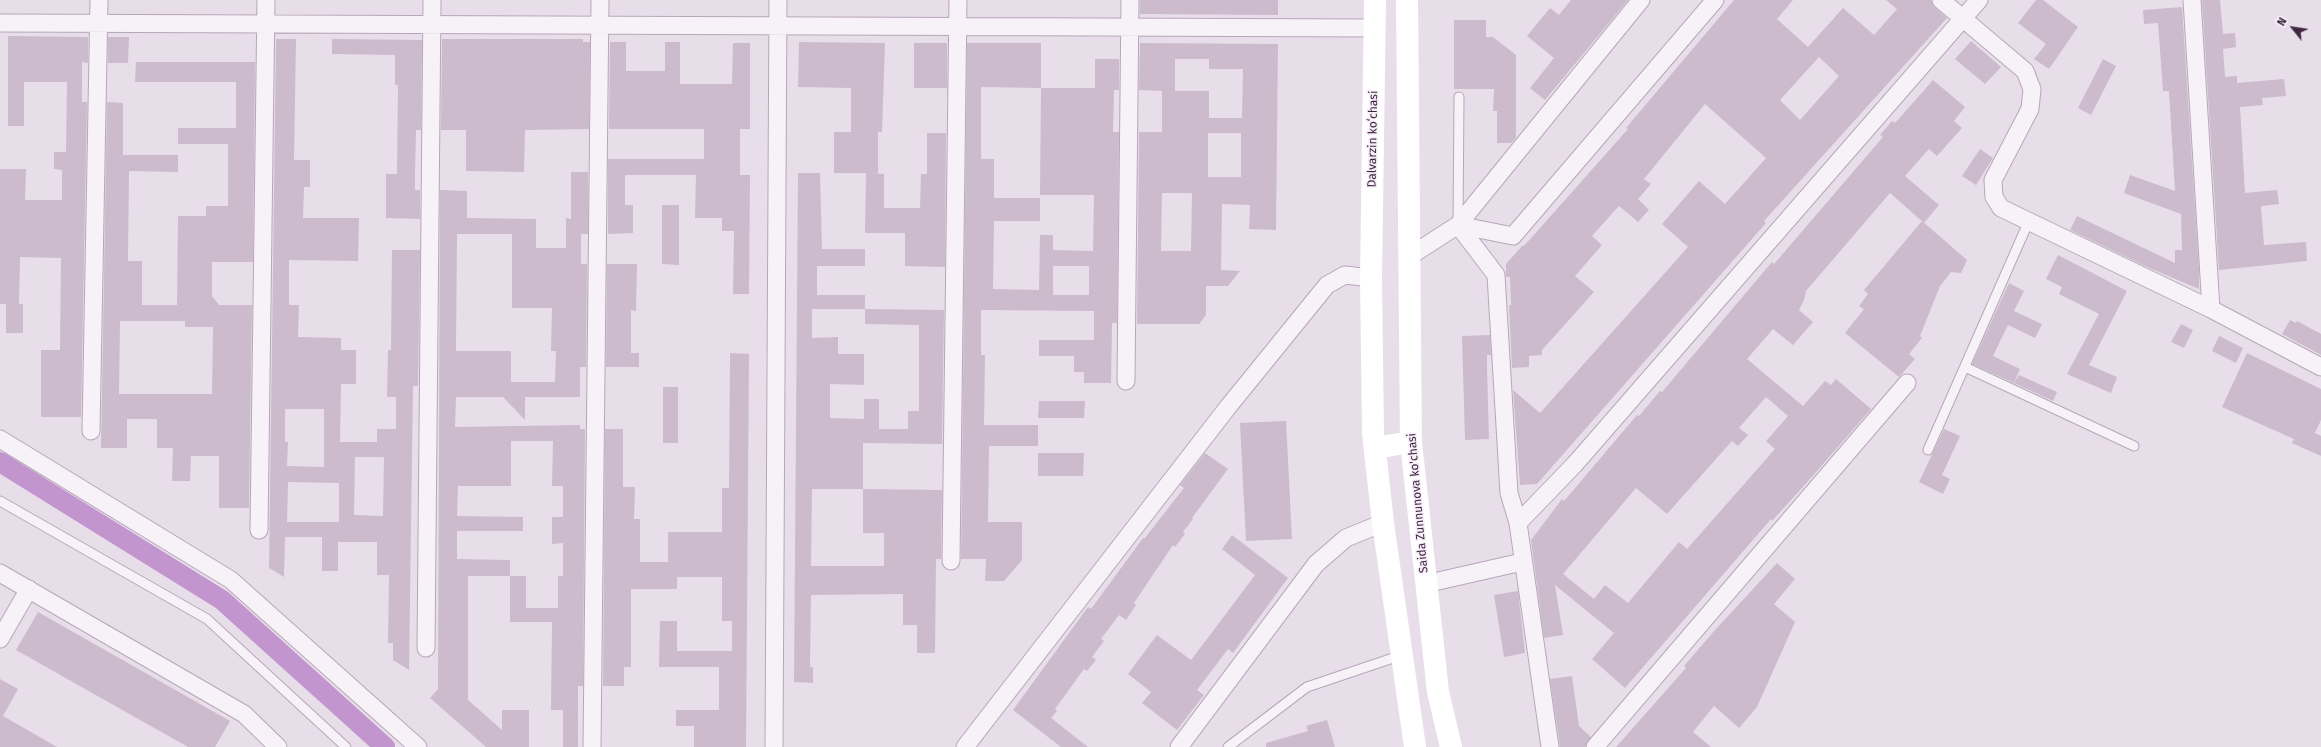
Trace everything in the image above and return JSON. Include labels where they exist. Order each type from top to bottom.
[{"type":"main road","name":"Dalvarzin koʻchasi","points":[[1371,278],[1375,0]]},
{"type":"main road","points":[[1407,0],[1410,256]]},
{"type":"main road","name":"Saida Zunnunova ko'chasi","points":[[1410,256],[1411,442],[1425,584],[1438,692],[1451,747]]},
{"type":"main road","points":[[1371,278],[1375,448],[1415,747]]},
{"type":"main road","points":[[1375,448],[1411,442]]},
{"type":"street","points":[[91,431],[98,0]]},
{"type":"street","points":[[259,530],[266,0]]},
{"type":"street","points":[[426,648],[432,0]]},
{"type":"street","points":[[592,747],[600,0]]},
{"type":"street","points":[[774,747],[778,0]]},
{"type":"street","points":[[951,561],[958,0]]},
{"type":"street","points":[[1126,381],[1130,0]]},
{"type":"street","points":[[1410,256],[1458,225],[1641,0]]},
{"type":"street","points":[[1458,225],[1513,236],[1715,0]]},
{"type":"street","points":[[1941,0],[2025,71],[2032,89],[2030,109],[1993,180],[1994,197],[2001,208],[2028,223],[2211,309],[2321,367]]},
{"type":"street","points":[[1518,523],[1580,458],[1979,0]]},
{"type":"street","points":[[2192,0],[2211,309]]},
{"type":"street","points":[[0,23],[1375,28]]},
{"type":"street","points":[[1458,225],[1496,275],[1509,493],[1518,523],[1522,562],[1550,747]]},
{"type":"street","points":[[964,747],[1228,407],[1327,285],[1345,275],[1371,278]]},
{"type":"street","points":[[1595,747],[1907,383]]},
{"type":"street","points":[[0,439],[231,580],[418,747]]},
{"type":"street","points":[[1179,747],[1316,564],[1346,538],[1384,523]]},
{"type":"street","points":[[1425,584],[1522,562]]},
{"type":"street","points":[[0,573],[244,714],[278,747]]},
{"type":"street","points":[[0,639],[29,589]]},
{"type":"lane","points":[[1458,225],[1459,97]]},
{"type":"lane","points":[[1928,450],[2028,223]]},
{"type":"lane","points":[[1965,367],[2134,446]]},
{"type":"lane","points":[[0,501],[207,619],[346,747]]},
{"type":"lane","points":[[1228,747],[1307,687],[1402,655]]},
{"type":"building","points":[[1140,0],[1278,0],[1278,15],[1140,14]]},
{"type":"building","points":[[1571,0],[1628,0],[1545,100],[1530,88],[1554,58],[1527,36],[1550,8],[1559,15]]},
{"type":"building","points":[[1734,0],[1793,0],[1777,19],[1808,47],[1843,8],[1874,35],[1897,9],[1886,0],[1931,0],[1934,7],[1947,18],[1764,221],[1766,223],[1537,484],[1520,485],[1513,390],[1540,413],[1688,247],[1662,224],[1699,181],[1725,204],[1766,158],[1705,104],[1644,179],[1651,184],[1638,199],[1649,210],[1638,222],[1619,206],[1592,236],[1602,245],[1575,276],[1594,292],[1542,350],[1542,355],[1529,356],[1529,367],[1512,368],[1509,305],[1511,305],[1510,277],[1506,277],[1506,264],[1523,245],[1524,246],[1628,129],[1626,128]],"holes":[[[1819,57],[1839,76],[1800,120],[1780,100]]]},
{"type":"building","points":[[2036,0],[2043,0],[2078,27],[2049,69],[2034,59],[2046,44],[2018,23]]},
{"type":"building","points":[[2202,0],[2220,0],[2223,34],[2235,33],[2236,47],[2223,49],[2225,77],[2237,76],[2237,83],[2284,79],[2286,96],[2262,98],[2263,105],[2240,107],[2245,193],[2277,190],[2279,204],[2261,206],[2264,245],[2306,242],[2307,261],[2219,270]]},
{"type":"building","points":[[2182,7],[2199,289],[2147,267],[2070,230],[2077,216],[2175,263],[2175,250],[2182,250],[2181,214],[2124,193],[2130,175],[2175,191],[2169,91],[2163,91],[2158,23],[2144,24],[2143,10]]},
{"type":"building","points":[[1454,20],[1486,20],[1486,37],[1493,37],[1516,55],[1516,138],[1511,143],[1497,143],[1497,111],[1493,111],[1494,89],[1454,89]]},
{"type":"building","points":[[8,36],[88,37],[88,63],[82,62],[82,102],[87,102],[81,417],[41,417],[41,350],[60,350],[61,258],[20,257],[19,304],[23,304],[23,333],[6,333],[6,304],[0,304],[0,169],[26,169],[25,200],[62,200],[62,170],[54,169],[54,152],[66,152],[67,82],[24,82],[24,126],[8,126]]},
{"type":"building","points":[[108,37],[129,37],[128,63],[108,63]]},
{"type":"building","points":[[276,39],[296,39],[294,160],[310,160],[310,187],[304,187],[303,218],[359,218],[358,261],[289,260],[289,305],[299,305],[298,337],[341,338],[341,350],[356,350],[356,384],[341,384],[340,442],[377,442],[377,429],[396,429],[396,397],[387,397],[388,350],[391,350],[392,250],[420,250],[418,386],[413,386],[409,670],[393,660],[393,643],[388,643],[389,575],[377,575],[377,542],[338,542],[338,571],[322,571],[322,537],[285,537],[284,577],[269,568]],"holes":[[[285,409],[324,409],[324,467],[287,466],[288,442],[285,442]],[[355,457],[384,457],[383,516],[354,515]],[[288,482],[339,483],[339,522],[287,522]]]},
{"type":"building","points":[[332,39],[422,40],[421,130],[416,130],[415,174],[415,190],[420,190],[420,219],[386,218],[386,174],[397,174],[398,85],[395,85],[395,55],[332,54]]},
{"type":"building","points":[[442,39],[583,39],[583,42],[590,42],[589,129],[525,130],[524,172],[466,171],[466,130],[441,130]]},
{"type":"building","points":[[1971,41],[2001,67],[1985,84],[1955,59]]},
{"type":"building","points":[[610,42],[626,42],[626,71],[665,71],[665,42],[680,42],[680,84],[732,84],[733,43],[750,43],[750,129],[740,129],[740,175],[750,175],[749,294],[733,294],[734,231],[722,231],[722,218],[695,218],[696,175],[625,175],[625,205],[633,205],[633,233],[608,234],[608,159],[704,159],[704,129],[609,129]]},
{"type":"building","points":[[799,42],[885,43],[882,132],[878,132],[878,173],[870,173],[884,174],[884,208],[920,208],[921,174],[927,174],[927,133],[946,133],[945,267],[905,266],[905,233],[865,233],[866,173],[834,173],[834,132],[851,132],[851,88],[798,87]]},
{"type":"building","points":[[914,43],[947,43],[947,88],[914,88]]},
{"type":"building","points":[[967,43],[1041,43],[1041,88],[1095,88],[1095,59],[1119,59],[1119,90],[1114,90],[1113,132],[1119,132],[1117,323],[1112,323],[1111,383],[1084,383],[1084,372],[1074,372],[1074,356],[1039,356],[1039,340],[1094,340],[1094,311],[981,310],[981,355],[985,355],[984,425],[1038,425],[1038,446],[989,446],[988,522],[1022,522],[1022,560],[1004,581],[985,581],[986,559],[961,559]],"holes":[[[981,87],[1041,88],[1040,195],[1094,195],[1093,251],[1053,250],[1053,235],[1040,235],[1039,290],[993,289],[994,221],[1040,221],[1040,198],[994,198],[994,159],[981,159]],[[1053,266],[1089,266],[1089,295],[1053,295]]]},
{"type":"building","points":[[1140,43],[1278,44],[1276,230],[1249,229],[1250,205],[1222,204],[1221,270],[1240,271],[1228,286],[1206,286],[1206,315],[1199,324],[1137,324],[1139,132],[1162,132],[1162,91],[1139,90]],"holes":[[[1175,59],[1209,59],[1209,69],[1243,69],[1242,118],[1209,118],[1209,91],[1175,91]],[[1208,133],[1241,133],[1241,177],[1208,177]],[[1162,193],[1192,193],[1191,251],[1161,251]]]},
{"type":"building","points":[[2103,59],[2116,66],[2091,115],[2078,108]]},
{"type":"building","points":[[136,62],[255,62],[253,262],[212,262],[212,296],[219,305],[252,305],[249,508],[219,508],[219,456],[191,456],[190,481],[172,481],[173,448],[157,448],[157,419],[127,419],[127,448],[101,448],[107,102],[123,103],[123,155],[178,155],[178,172],[129,171],[128,261],[142,261],[142,305],[177,305],[178,216],[206,216],[206,206],[228,206],[228,144],[178,144],[178,128],[236,128],[236,82],[135,82]],"holes":[[[120,321],[185,321],[185,327],[213,327],[212,394],[119,394]]]},
{"type":"building","points":[[1933,80],[1965,107],[1954,121],[1962,128],[1937,156],[1929,149],[1905,176],[1939,205],[1924,223],[1890,193],[1806,291],[1804,300],[1799,310],[1813,322],[1793,345],[1773,329],[1747,359],[1803,406],[1825,381],[1831,385],[1836,379],[1871,409],[1772,521],[1771,519],[1625,688],[1592,659],[1614,633],[1555,585],[1563,635],[1544,638],[1531,540],[1562,499],[1564,501],[1637,415],[1639,416],[1660,391],[1662,392],[1772,262],[1774,264],[1883,137],[1880,135],[1892,121],[1895,123]],"holes":[[[1766,397],[1788,416],[1766,441],[1775,449],[1687,549],[1679,542],[1628,603],[1605,585],[1594,599],[1563,574],[1636,488],[1667,514],[1732,441],[1738,446],[1748,435],[1739,428]]]},
{"type":"building","points":[[1980,149],[1993,158],[1976,185],[1962,176]]},
{"type":"building","points":[[571,172],[588,172],[588,234],[581,234],[581,264],[587,264],[586,367],[580,367],[580,397],[525,397],[525,420],[503,397],[456,397],[455,427],[580,425],[580,429],[585,429],[583,686],[578,686],[578,747],[563,747],[563,710],[551,710],[552,622],[510,622],[510,576],[468,576],[468,700],[502,730],[502,710],[529,710],[529,747],[486,747],[430,698],[438,689],[440,190],[467,191],[467,218],[536,219],[536,248],[566,248],[566,218],[571,219]],"holes":[[[457,234],[512,234],[512,308],[552,308],[551,351],[556,351],[555,382],[511,382],[511,351],[456,351]],[[511,441],[553,441],[552,486],[563,486],[563,517],[552,517],[552,544],[563,543],[563,576],[558,576],[558,608],[526,608],[526,576],[510,576],[510,560],[457,559],[457,531],[523,531],[523,517],[457,516],[458,486],[511,486]]]},
{"type":"building","points":[[798,173],[820,173],[822,249],[865,249],[865,266],[817,266],[817,295],[865,295],[865,309],[944,310],[942,444],[863,443],[863,489],[942,490],[941,559],[936,559],[935,653],[917,653],[917,625],[903,625],[903,594],[811,595],[810,667],[813,667],[813,683],[794,682]],"holes":[[[812,309],[865,309],[865,324],[919,325],[919,411],[908,411],[908,429],[879,429],[879,399],[864,399],[864,419],[830,418],[830,384],[864,385],[864,354],[838,354],[838,337],[812,338]],[[812,489],[863,489],[863,533],[884,533],[884,566],[811,566]]]},
{"type":"building","points":[[662,205],[679,205],[679,265],[662,264]]},
{"type":"building","points":[[1922,221],[1967,260],[1961,273],[1951,272],[1940,286],[1920,336],[1922,338],[1909,354],[1915,359],[1899,377],[1845,333],[1864,309],[1859,306],[1868,294],[1864,290]]},
{"type":"building","points":[[2058,255],[2127,291],[2089,365],[2117,377],[2111,393],[2067,374],[2099,314],[2059,294],[2062,287],[2046,279]]},
{"type":"building","points":[[607,264],[637,264],[636,311],[631,310],[631,353],[639,353],[639,367],[606,367]]},
{"type":"building","points":[[2009,283],[2024,291],[2014,311],[2042,324],[2035,338],[2008,325],[1993,356],[2020,369],[2014,383],[1972,364]]},
{"type":"building","points":[[2290,320],[2296,323],[2297,321],[2321,334],[2321,355],[2282,334]]},
{"type":"building","points":[[2181,324],[2193,330],[2184,348],[2171,342]]},
{"type":"building","points":[[1490,335],[1491,355],[1487,355],[1489,439],[1465,440],[1462,336]]},
{"type":"building","points":[[2219,336],[2243,348],[2236,363],[2212,351]]},
{"type":"building","points":[[730,353],[749,354],[746,747],[694,747],[694,726],[676,726],[676,710],[719,710],[719,667],[659,667],[660,621],[677,621],[677,651],[732,651],[732,621],[722,621],[722,577],[677,577],[677,589],[631,589],[631,667],[624,667],[624,686],[603,686],[605,429],[623,429],[623,487],[635,487],[634,519],[640,519],[640,562],[668,562],[668,532],[722,532],[722,488],[729,488]]},
{"type":"building","points":[[2247,353],[2321,389],[2321,420],[2315,433],[2321,436],[2321,456],[2292,443],[2294,439],[2222,407]]},
{"type":"building","points":[[2019,375],[2057,392],[2053,401],[2014,383]]},
{"type":"building","points":[[663,387],[678,387],[678,443],[663,443]]},
{"type":"building","points":[[1039,401],[1085,401],[1084,418],[1038,418]]},
{"type":"building","points":[[1286,421],[1292,539],[1246,541],[1240,423]]},
{"type":"building","points":[[1944,429],[1960,436],[1942,475],[1950,479],[1943,494],[1919,482]]},
{"type":"building","points":[[1038,453],[1084,453],[1083,476],[1038,476]]},
{"type":"building","points":[[1205,453],[1228,469],[1192,518],[1193,519],[1183,532],[1185,534],[1175,547],[1173,545],[1134,603],[1136,605],[1126,620],[1119,615],[1101,639],[1104,641],[1092,657],[1096,660],[1087,671],[1084,669],[1055,709],[1057,711],[1051,718],[1088,747],[1061,747],[1013,710],[1088,607],[1091,609],[1143,538],[1144,539],[1184,488],[1180,485]]},
{"type":"building","points":[[1232,535],[1288,578],[1233,653],[1228,649],[1197,690],[1204,695],[1177,730],[1142,703],[1151,692],[1128,674],[1157,635],[1191,660],[1255,575],[1222,549]]},
{"type":"building","points":[[1777,563],[1795,579],[1774,604],[1795,622],[1757,707],[1739,728],[1714,706],[1693,732],[1711,747],[1616,747],[1686,668],[1684,666],[1715,630]]},
{"type":"building","points":[[1518,591],[1525,653],[1504,657],[1494,595]]},
{"type":"building","points":[[38,612],[230,721],[215,747],[188,747],[16,650]]},
{"type":"building","points":[[1572,676],[1579,726],[1591,737],[1585,747],[1560,747],[1550,679]]},
{"type":"building","points":[[0,679],[18,689],[3,716],[57,747],[0,747]]},
{"type":"building","points":[[1327,720],[1335,747],[1266,747],[1266,743],[1308,731],[1306,726]]},
{"type":"waterway","points":[[0,462],[222,600],[385,747]]}]
